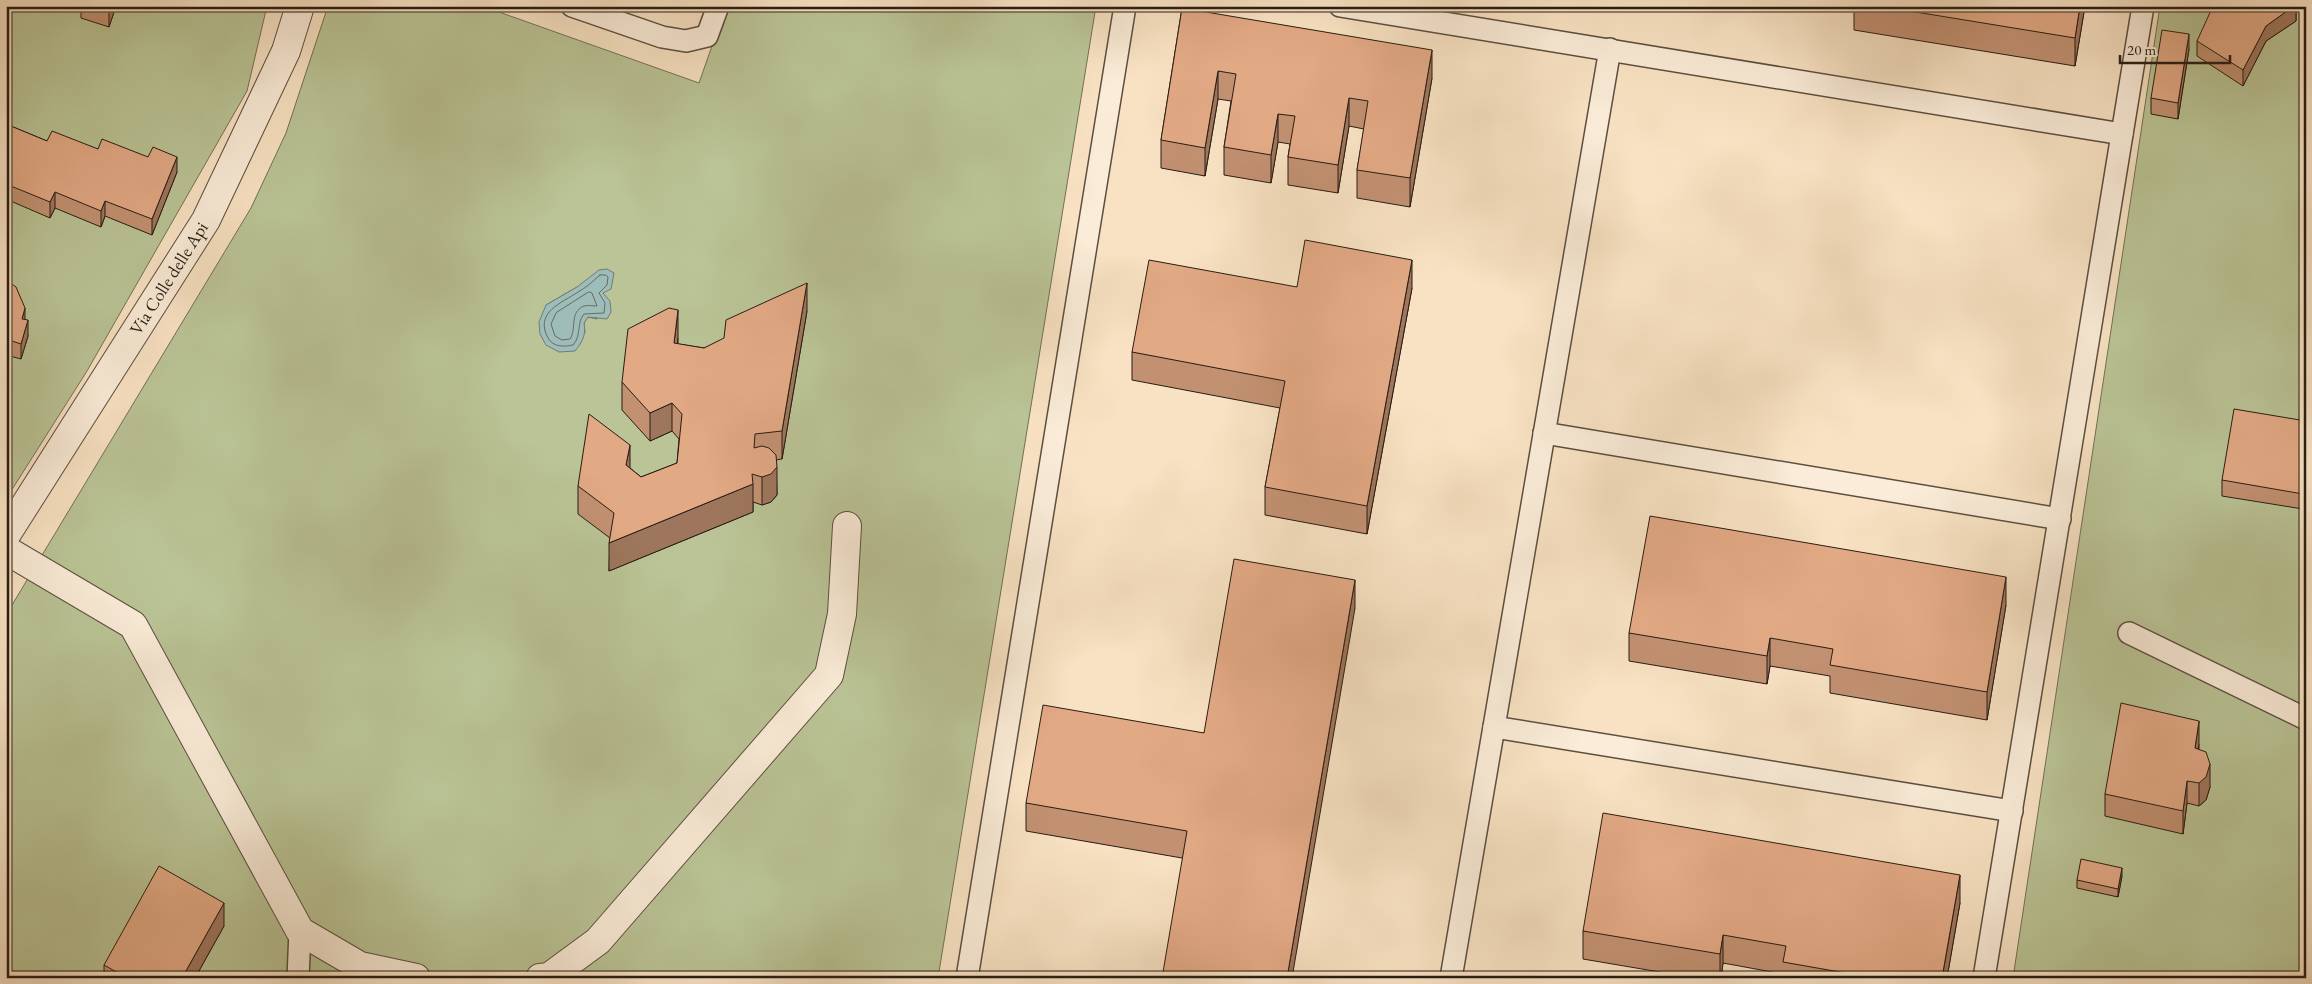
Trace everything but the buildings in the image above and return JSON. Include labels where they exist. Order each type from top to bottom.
[{"type":"street","name":"Via Colle delle Api","points":[[6,535],[206,220],[286,51],[300,6]]},
{"type":"street","points":[[540,978],[549,976],[598,941],[829,675],[842,614],[847,526]]},
{"type":"street","points":[[6,550],[133,625],[300,931],[360,966],[416,978]]},
{"type":"lane","points":[[572,6],[662,38],[686,41],[707,36],[718,6]]},
{"type":"lane","points":[[967,978],[1125,6]]},
{"type":"lane","points":[[1340,6],[2122,134]]},
{"type":"lane","points":[[1984,978],[2143,6]]},
{"type":"lane","points":[[1451,978],[1610,49]]},
{"type":"lane","points":[[1544,433],[2060,519]]},
{"type":"lane","points":[[2129,633],[2306,719]]},
{"type":"lane","points":[[1494,727],[2012,811]]},
{"type":"lane","points":[[298,978],[300,931]]},
{"type":"green space","points":[[6,6],[267,6],[247,91],[87,371],[6,499]]},
{"type":"green space","points":[[328,6],[482,6],[699,83],[726,6],[1096,6],[938,978],[6,978],[6,615],[251,208],[286,133]],"holes":[[[577,287],[597,319],[588,317],[584,323],[585,333],[546,305]]]},
{"type":"green space","points":[[2160,6],[2306,6],[2306,978],[2013,978]]},
{"type":"water","points":[[607,269],[614,273],[611,289],[603,293],[610,301],[611,312],[607,319],[588,317],[584,323],[585,331],[583,338],[575,351],[559,352],[546,345],[540,334],[539,322],[546,305],[577,287],[599,270]]}]
